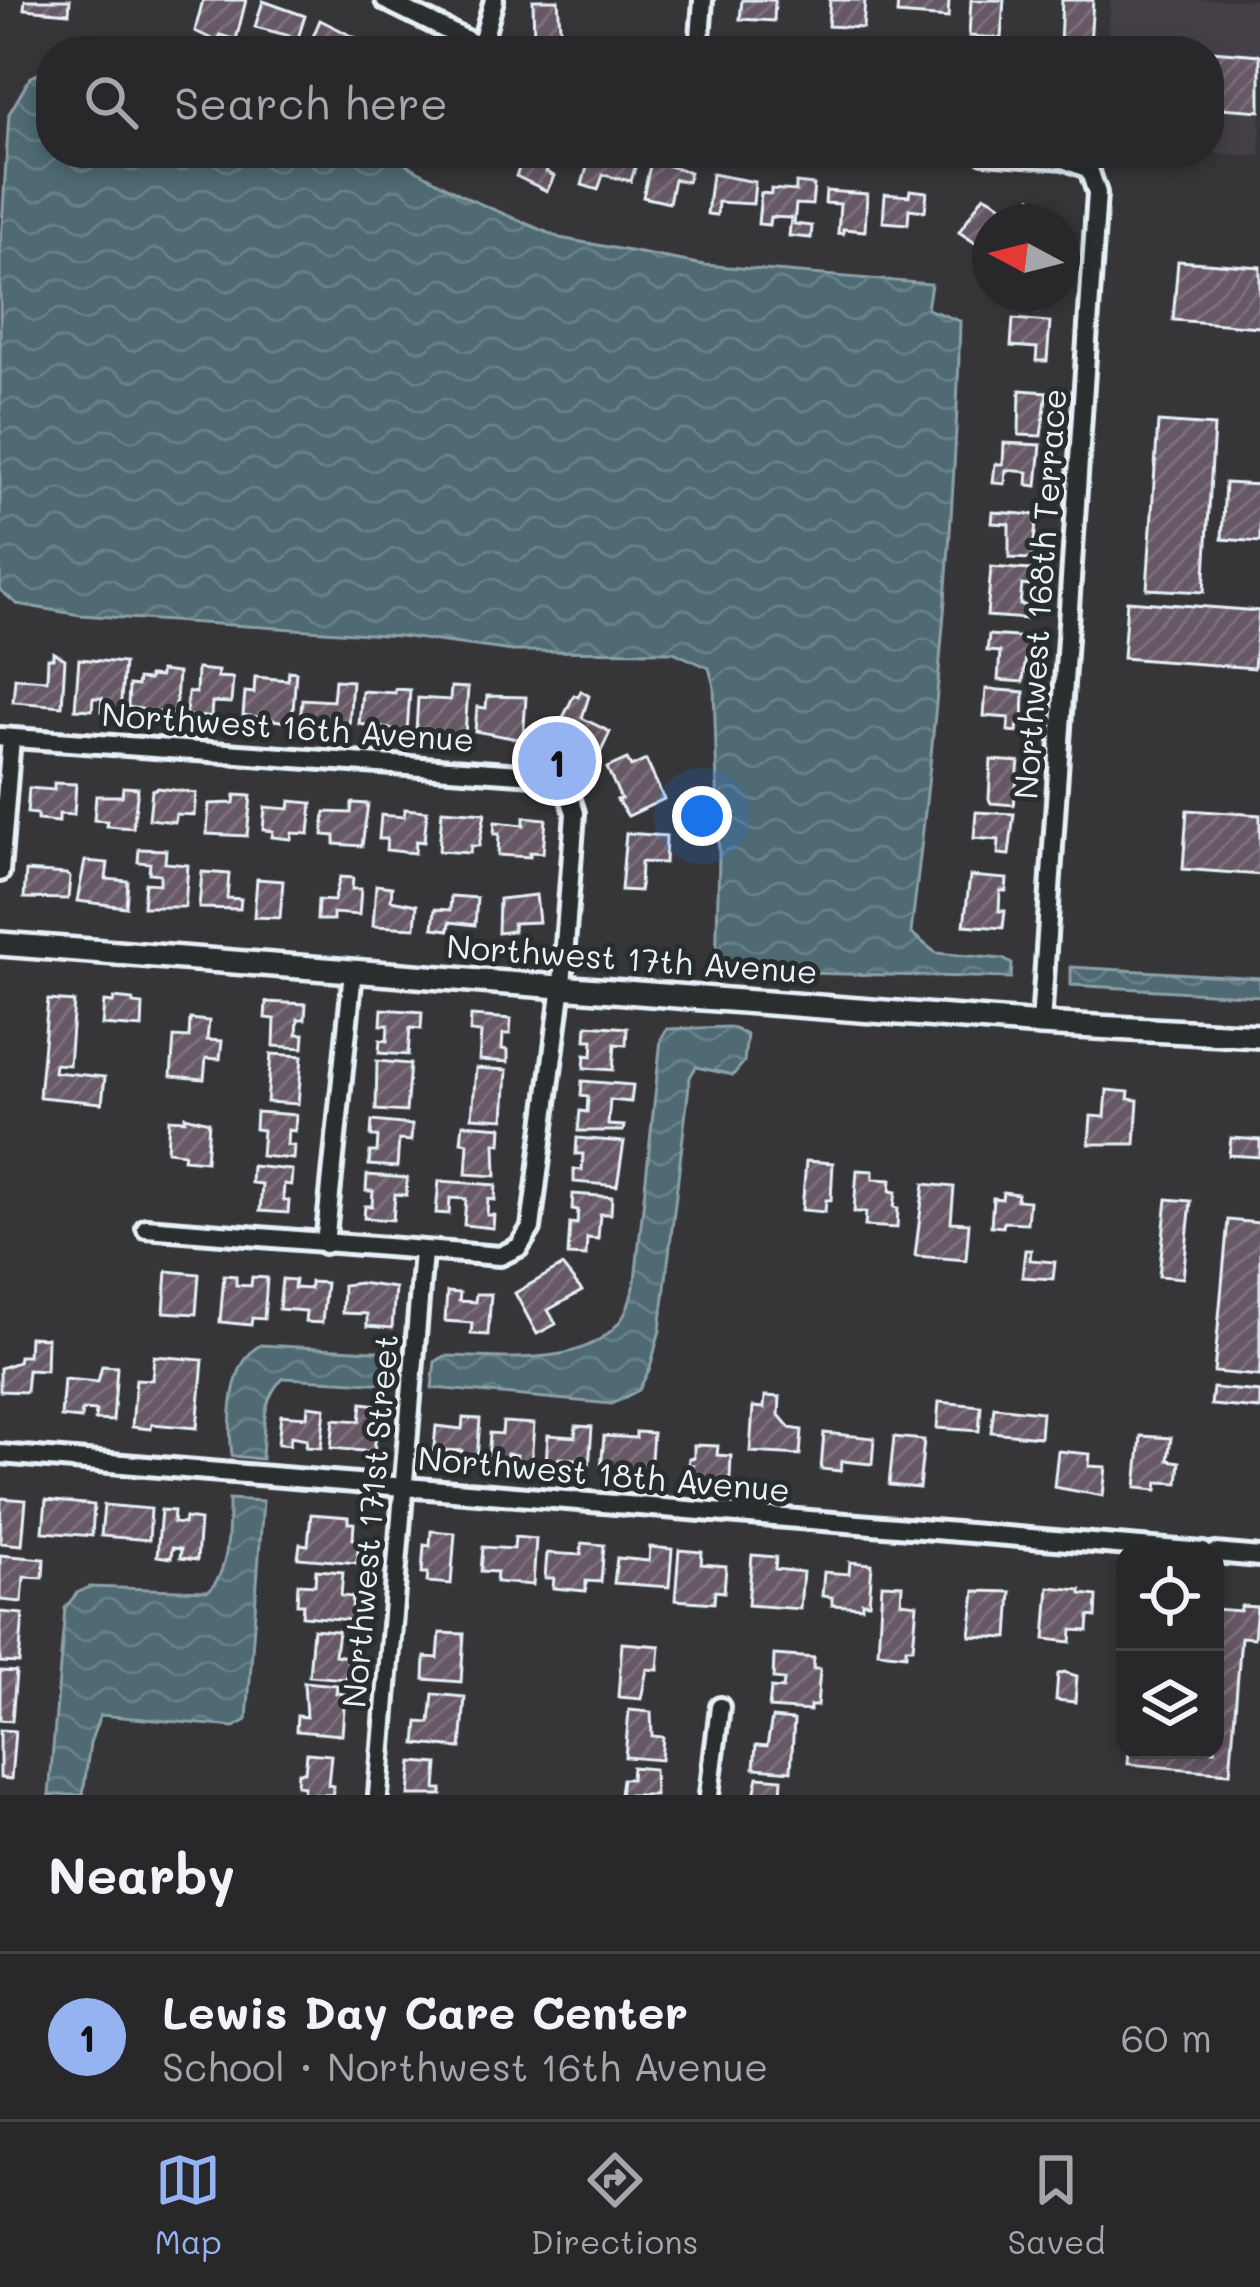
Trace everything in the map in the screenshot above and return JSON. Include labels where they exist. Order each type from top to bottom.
[{"type":"street","points":[[385,0],[458,36]]},
{"type":"street","points":[[487,36],[494,0]]},
{"type":"street","points":[[700,36],[703,0]]},
{"type":"street","name":"Northwest 168th Terrace","points":[[1041,1024],[1097,193],[1086,168]]},
{"type":"street","points":[[0,872],[5,737]]},
{"type":"street","name":"Northwest 16th Avenue","points":[[5,737],[549,776],[568,788],[575,813],[562,985]]},
{"type":"street","name":"Northwest 17th Avenue","points":[[0,944],[1041,1024],[1260,1036]]},
{"type":"street","points":[[325,1244],[353,972]]},
{"type":"street","points":[[146,1228],[500,1256],[519,1247],[531,1228],[562,985]]},
{"type":"street","name":"Northwest 171st Street","points":[[377,1795],[423,1252]]},
{"type":"street","name":"Northwest 18th Avenue","points":[[0,1454],[1116,1545]]},
{"type":"street","points":[[1224,1554],[1260,1557]]},
{"type":"street","points":[[709,1795],[720,1707]]},
{"type":"shaded area","points":[[1111,0],[1260,0],[1260,156],[1224,154],[1224,36],[1108,36]]},
{"type":"water","points":[[36,75],[36,168],[413,168],[469,199],[560,238],[704,265],[931,284],[927,309],[960,321],[943,627],[911,933],[936,953],[1003,959],[1012,964],[1011,978],[716,971],[719,856],[714,686],[709,668],[673,652],[513,651],[399,636],[80,615],[17,604],[0,590],[0,257],[9,114]]},
{"type":"water","points":[[1071,967],[1260,978],[1260,996],[1071,985]]},
{"type":"water","points":[[730,1027],[747,1035],[744,1062],[733,1075],[696,1067],[690,1077],[660,1330],[639,1390],[612,1404],[432,1388],[435,1362],[444,1356],[516,1358],[565,1353],[588,1346],[623,1317],[635,1281],[661,1039],[667,1029]]},
{"type":"water","points":[[260,1345],[392,1352],[389,1384],[284,1378],[267,1404],[262,1459],[232,1456],[236,1380]]},
{"type":"water","points":[[229,1499],[263,1501],[247,1720],[234,1727],[100,1715],[90,1743],[83,1795],[49,1795],[65,1608],[77,1593],[90,1587],[208,1591],[224,1561]]},
{"type":"building","points":[[25,0],[70,0],[69,13],[24,9]]},
{"type":"building","points":[[203,0],[246,0],[237,36],[205,36],[195,31]]},
{"type":"building","points":[[533,0],[558,0],[561,36],[534,36]]},
{"type":"building","points":[[742,0],[775,0],[774,21],[740,19]]},
{"type":"building","points":[[830,0],[865,0],[863,28],[828,26]]},
{"type":"building","points":[[898,0],[949,0],[948,18],[897,14]]},
{"type":"building","points":[[971,0],[1004,0],[1001,36],[969,36]]},
{"type":"building","points":[[1062,0],[1093,0],[1091,36],[1060,36]]},
{"type":"building","points":[[263,1],[305,16],[299,36],[255,27]]},
{"type":"building","points":[[320,20],[352,36],[313,36]]},
{"type":"building","points":[[1224,52],[1260,55],[1260,111],[1224,108]]},
{"type":"building","points":[[519,168],[548,168],[546,172],[554,176],[547,191],[516,176]]},
{"type":"building","points":[[587,168],[635,168],[631,181],[603,175],[598,190],[582,185]]},
{"type":"building","points":[[649,168],[690,172],[687,182],[674,179],[669,203],[643,197]]},
{"type":"building","points":[[712,174],[755,182],[753,204],[718,202],[717,215],[707,214]]},
{"type":"building","points":[[796,183],[814,185],[812,205],[796,204],[794,224],[812,226],[811,238],[789,236],[791,218],[770,217],[769,225],[758,224],[761,193],[796,191]]},
{"type":"building","points":[[910,190],[927,192],[925,211],[909,209],[908,224],[883,222],[885,194],[909,196]]},
{"type":"building","points":[[826,191],[867,194],[865,231],[843,229],[843,234],[838,233],[840,204],[825,203]]},
{"type":"building","points":[[984,195],[1000,204],[978,204]]},
{"type":"building","points":[[972,213],[972,241],[959,232]]},
{"type":"building","points":[[1178,261],[1260,267],[1260,327],[1173,320]]},
{"type":"building","points":[[1013,319],[1050,322],[1047,361],[1036,361],[1037,348],[1011,346]]},
{"type":"building","points":[[1020,390],[1047,392],[1041,436],[1019,435]]},
{"type":"building","points":[[1158,422],[1214,426],[1204,592],[1147,589]]},
{"type":"building","points":[[1004,443],[1041,445],[1037,486],[1027,485],[1028,472],[1006,470],[1005,484],[993,483],[995,464],[1003,464]]},
{"type":"building","points":[[1225,483],[1260,485],[1260,542],[1222,539]]},
{"type":"building","points":[[993,512],[1037,515],[1032,559],[1009,558],[1009,524],[992,523]]},
{"type":"building","points":[[991,567],[1030,570],[1020,605],[1028,605],[1027,619],[987,616]]},
{"type":"building","points":[[1127,601],[1259,611],[1254,668],[1123,658]]},
{"type":"building","points":[[989,635],[1028,638],[1023,682],[998,680],[1000,652],[987,651]]},
{"type":"building","points":[[53,652],[65,659],[62,706],[13,702],[15,678],[47,680],[48,658],[53,658]]},
{"type":"building","points":[[79,659],[124,663],[120,712],[101,711],[102,698],[93,698],[92,710],[75,709]]},
{"type":"building","points":[[197,669],[233,678],[231,703],[212,702],[211,717],[186,716],[188,692],[196,693]]},
{"type":"building","points":[[160,671],[178,673],[175,715],[128,707],[129,685],[137,686],[138,679],[149,680],[149,676],[160,677]]},
{"type":"building","points":[[289,671],[296,672],[292,723],[243,715],[245,692],[254,693],[255,677],[288,680]]},
{"type":"building","points":[[335,680],[352,681],[349,728],[300,724],[302,699],[333,701]]},
{"type":"building","points":[[451,687],[468,688],[465,735],[416,731],[418,698],[450,700]]},
{"type":"building","points":[[395,689],[410,690],[407,732],[359,724],[362,691],[395,693]]},
{"type":"building","points":[[986,689],[1024,692],[1023,723],[1018,723],[1017,732],[1008,731],[1009,718],[984,716]]},
{"type":"building","points":[[581,691],[589,696],[582,718],[610,732],[597,760],[553,738],[574,695],[578,697]]},
{"type":"building","points":[[487,696],[526,697],[523,740],[475,731],[477,707],[486,708]]},
{"type":"building","points":[[627,759],[631,767],[646,760],[664,799],[628,816],[617,800],[621,799],[607,768]]},
{"type":"building","points":[[991,760],[1019,762],[1014,805],[991,803]]},
{"type":"building","points":[[54,783],[76,784],[74,815],[59,814],[59,822],[37,820],[37,814],[27,813],[29,788],[54,790]]},
{"type":"building","points":[[123,787],[138,788],[133,828],[94,820],[96,796],[122,796]]},
{"type":"building","points":[[152,790],[196,793],[194,815],[176,814],[175,822],[149,819]]},
{"type":"building","points":[[235,795],[251,796],[247,836],[207,834],[209,804],[234,803]]},
{"type":"building","points":[[290,801],[312,803],[309,834],[272,837],[273,831],[263,830],[265,807],[289,809]]},
{"type":"building","points":[[352,803],[368,804],[362,846],[335,844],[335,836],[323,835],[325,812],[351,813]]},
{"type":"building","points":[[405,809],[427,811],[424,842],[416,841],[415,853],[386,850],[387,839],[379,839],[381,815],[404,817]]},
{"type":"building","points":[[442,810],[485,813],[479,846],[471,846],[470,853],[439,851]]},
{"type":"building","points":[[1187,810],[1260,815],[1260,875],[1183,869]]},
{"type":"building","points":[[976,812],[1014,814],[1009,855],[998,854],[999,840],[974,838]]},
{"type":"building","points":[[524,817],[546,819],[543,853],[498,855],[495,822],[524,825]]},
{"type":"building","points":[[626,833],[666,836],[665,863],[641,862],[640,891],[621,890]]},
{"type":"building","points":[[139,849],[166,850],[165,863],[188,865],[185,907],[143,907],[145,883],[160,884],[160,874],[149,873],[150,863],[138,862]]},
{"type":"building","points":[[85,861],[108,863],[106,879],[128,881],[126,907],[77,901]]},
{"type":"building","points":[[26,871],[66,874],[70,877],[68,899],[24,898]]},
{"type":"building","points":[[202,872],[229,874],[227,898],[241,899],[240,909],[199,908]]},
{"type":"building","points":[[970,876],[1007,879],[1006,891],[1000,891],[1003,928],[964,925]]},
{"type":"building","points":[[340,877],[353,878],[352,889],[361,889],[359,915],[333,913],[333,920],[317,920],[318,900],[334,901]]},
{"type":"building","points":[[257,879],[283,881],[280,918],[254,917]]},
{"type":"building","points":[[376,885],[392,887],[391,900],[417,905],[415,928],[373,926]]},
{"type":"building","points":[[536,895],[539,922],[513,923],[514,931],[498,933],[499,899]]},
{"type":"building","points":[[451,896],[477,898],[475,925],[450,922],[449,930],[433,928],[435,909],[450,910]]},
{"type":"building","points":[[114,998],[143,1005],[142,1028],[102,1025],[104,1002],[113,1003]]},
{"type":"building","points":[[48,1000],[74,1002],[69,1065],[55,1064],[54,1072],[105,1077],[102,1103],[39,1097]]},
{"type":"building","points":[[266,1002],[306,1004],[305,1019],[298,1019],[303,1048],[274,1046],[275,1019],[265,1018]]},
{"type":"building","points":[[382,1009],[422,1012],[421,1029],[410,1028],[408,1055],[379,1053],[380,1040],[387,1041]]},
{"type":"building","points":[[471,1016],[511,1019],[510,1034],[503,1034],[502,1049],[508,1050],[508,1062],[479,1060],[481,1033],[470,1032]]},
{"type":"building","points":[[190,1019],[209,1021],[207,1040],[222,1041],[220,1059],[206,1058],[204,1079],[171,1076],[174,1037],[189,1038]]},
{"type":"building","points":[[587,1025],[627,1028],[626,1045],[615,1044],[613,1070],[584,1068],[585,1055],[592,1056]]},
{"type":"building","points":[[271,1054],[302,1056],[298,1104],[267,1102]]},
{"type":"building","points":[[377,1061],[410,1064],[406,1112],[376,1110]]},
{"type":"building","points":[[476,1068],[507,1070],[504,1119],[472,1117]]},
{"type":"building","points":[[582,1081],[633,1085],[631,1102],[610,1100],[608,1125],[624,1126],[623,1131],[578,1131],[580,1111],[587,1112]]},
{"type":"building","points":[[1107,1090],[1129,1092],[1128,1099],[1138,1100],[1135,1144],[1089,1144],[1091,1116],[1105,1117]]},
{"type":"building","points":[[256,1112],[296,1115],[295,1131],[288,1130],[293,1159],[261,1156],[263,1130],[255,1129]]},
{"type":"building","points":[[185,1116],[209,1122],[206,1161],[183,1159],[184,1153],[167,1151],[169,1119],[185,1120]]},
{"type":"building","points":[[372,1121],[412,1125],[411,1141],[399,1140],[397,1167],[369,1165],[370,1152],[377,1152]]},
{"type":"building","points":[[463,1124],[502,1127],[501,1144],[495,1143],[496,1176],[466,1174],[468,1143],[461,1142]]},
{"type":"building","points":[[577,1138],[624,1142],[617,1186],[574,1182],[574,1169],[582,1170]]},
{"type":"building","points":[[1231,1138],[1260,1140],[1260,1157],[1229,1155]]},
{"type":"building","points":[[806,1161],[833,1163],[831,1200],[826,1200],[825,1212],[802,1210]]},
{"type":"building","points":[[252,1166],[292,1170],[291,1185],[284,1184],[288,1213],[260,1211],[262,1184],[251,1183]]},
{"type":"building","points":[[857,1170],[873,1171],[873,1179],[891,1180],[897,1228],[865,1226],[866,1212],[854,1212]]},
{"type":"building","points":[[367,1175],[407,1178],[406,1195],[395,1194],[393,1220],[364,1218],[365,1206],[372,1206]]},
{"type":"building","points":[[439,1181],[496,1185],[495,1200],[488,1199],[487,1215],[494,1215],[493,1228],[464,1225],[466,1199],[450,1198],[449,1214],[436,1213]]},
{"type":"building","points":[[924,1184],[954,1187],[951,1222],[969,1223],[966,1260],[915,1256]]},
{"type":"building","points":[[1003,1192],[1029,1201],[1027,1223],[991,1226],[993,1198],[1002,1199]]},
{"type":"building","points":[[573,1194],[612,1197],[611,1214],[600,1214],[598,1239],[587,1238],[586,1256],[568,1255],[570,1223],[577,1224]]},
{"type":"building","points":[[1167,1199],[1191,1201],[1183,1278],[1159,1276]]},
{"type":"building","points":[[1228,1220],[1260,1223],[1260,1376],[1214,1372]]},
{"type":"building","points":[[1025,1250],[1031,1250],[1030,1260],[1055,1262],[1053,1279],[1022,1277]]},
{"type":"building","points":[[562,1266],[582,1291],[548,1310],[556,1324],[537,1334],[515,1293]]},
{"type":"building","points":[[167,1271],[199,1274],[196,1314],[164,1312]]},
{"type":"building","points":[[224,1275],[236,1276],[236,1285],[251,1286],[252,1277],[267,1278],[264,1319],[252,1318],[251,1325],[220,1322]]},
{"type":"building","points":[[282,1279],[295,1280],[294,1288],[326,1283],[322,1323],[305,1322],[306,1311],[279,1309]]},
{"type":"building","points":[[343,1285],[395,1288],[392,1328],[367,1326],[367,1314],[342,1313]]},
{"type":"building","points":[[447,1292],[460,1293],[459,1301],[475,1302],[476,1294],[491,1294],[488,1335],[471,1334],[472,1323],[445,1321]]},
{"type":"building","points":[[29,1337],[47,1338],[46,1371],[28,1370],[26,1392],[0,1391],[0,1368],[28,1356]]},
{"type":"building","points":[[154,1356],[203,1360],[197,1428],[132,1427],[136,1379],[152,1380]]},
{"type":"building","points":[[102,1366],[117,1367],[113,1421],[95,1420],[96,1411],[82,1410],[81,1419],[61,1417],[64,1379],[98,1382]]},
{"type":"building","points":[[1213,1388],[1260,1392],[1260,1409],[1211,1405]]},
{"type":"building","points":[[765,1396],[780,1397],[779,1415],[790,1428],[802,1430],[800,1455],[750,1452],[753,1407],[764,1408]]},
{"type":"building","points":[[939,1402],[981,1406],[979,1431],[937,1428]]},
{"type":"building","points":[[362,1403],[379,1405],[374,1452],[331,1448],[334,1419],[360,1421]]},
{"type":"building","points":[[308,1406],[325,1408],[321,1448],[306,1447],[307,1439],[291,1436],[290,1445],[278,1444],[281,1415],[307,1417]]},
{"type":"building","points":[[994,1407],[1042,1412],[1040,1437],[991,1432]]},
{"type":"building","points":[[463,1418],[480,1419],[477,1460],[461,1458],[462,1451],[446,1450],[446,1457],[433,1456],[436,1426],[462,1429]]},
{"type":"building","points":[[503,1422],[534,1424],[531,1463],[516,1462],[517,1455],[507,1454],[507,1461],[488,1460],[490,1433],[502,1434]]},
{"type":"building","points":[[576,1426],[592,1427],[589,1468],[575,1467],[575,1459],[559,1458],[558,1465],[546,1464],[548,1435],[575,1437]]},
{"type":"building","points":[[636,1432],[653,1433],[650,1472],[601,1469],[604,1436],[636,1438]]},
{"type":"building","points":[[824,1433],[874,1438],[872,1464],[842,1461],[841,1471],[821,1469]]},
{"type":"building","points":[[1141,1436],[1171,1438],[1168,1460],[1180,1462],[1178,1483],[1158,1482],[1157,1490],[1136,1488]]},
{"type":"building","points":[[894,1437],[924,1440],[919,1488],[889,1485]]},
{"type":"building","points":[[694,1445],[718,1446],[717,1455],[731,1456],[730,1478],[701,1480],[692,1475],[693,1465],[688,1465],[689,1458],[694,1458]]},
{"type":"building","points":[[1058,1451],[1090,1454],[1089,1466],[1106,1467],[1103,1496],[1054,1487]]},
{"type":"building","points":[[1,1498],[26,1500],[22,1545],[0,1543]]},
{"type":"building","points":[[46,1500],[94,1505],[92,1536],[43,1532]]},
{"type":"building","points":[[104,1505],[151,1509],[149,1540],[101,1536]]},
{"type":"building","points":[[161,1510],[174,1511],[173,1523],[184,1524],[185,1518],[200,1520],[197,1560],[180,1558],[181,1549],[172,1548],[171,1558],[157,1556]]},
{"type":"building","points":[[311,1514],[348,1517],[348,1523],[354,1523],[353,1539],[359,1540],[357,1563],[298,1558],[300,1544],[308,1545]]},
{"type":"building","points":[[431,1531],[455,1533],[451,1584],[427,1582],[428,1573],[422,1573],[424,1545],[430,1546]]},
{"type":"building","points":[[515,1537],[536,1539],[533,1585],[496,1582],[497,1572],[481,1571],[483,1547],[514,1549]]},
{"type":"building","points":[[582,1543],[604,1545],[601,1582],[586,1581],[586,1591],[553,1588],[554,1578],[545,1578],[547,1553],[581,1555]]},
{"type":"building","points":[[650,1547],[672,1549],[669,1587],[614,1583],[617,1558],[649,1561]]},
{"type":"building","points":[[679,1550],[702,1552],[701,1564],[726,1566],[724,1592],[715,1591],[714,1603],[675,1600]]},
{"type":"building","points":[[0,1555],[44,1559],[43,1578],[24,1577],[22,1602],[0,1600]]},
{"type":"building","points":[[752,1555],[776,1557],[775,1569],[803,1572],[800,1609],[748,1605]]},
{"type":"building","points":[[850,1562],[872,1564],[869,1603],[862,1602],[862,1607],[832,1605],[832,1597],[822,1596],[824,1572],[849,1574]]},
{"type":"building","points":[[316,1570],[343,1572],[341,1596],[353,1597],[351,1620],[302,1616],[298,1584],[315,1585]]},
{"type":"building","points":[[882,1584],[902,1585],[901,1602],[917,1604],[913,1648],[906,1648],[906,1655],[878,1652]]},
{"type":"building","points":[[1049,1587],[1097,1596],[1096,1617],[1089,1616],[1088,1631],[1072,1630],[1071,1642],[1045,1639]]},
{"type":"building","points":[[975,1591],[1011,1592],[1008,1638],[970,1636]]},
{"type":"building","points":[[1241,1606],[1257,1607],[1254,1638],[1241,1637],[1230,1773],[1128,1764],[1128,1759],[1224,1759],[1224,1610],[1240,1611]]},
{"type":"building","points":[[0,1612],[23,1614],[19,1663],[0,1662]]},
{"type":"building","points":[[313,1629],[338,1631],[335,1655],[348,1657],[346,1679],[309,1676]]},
{"type":"building","points":[[440,1633],[464,1634],[461,1682],[424,1679],[425,1657],[438,1658]]},
{"type":"building","points":[[622,1643],[660,1646],[658,1670],[647,1669],[641,1699],[618,1697]]},
{"type":"building","points":[[774,1655],[814,1658],[813,1669],[820,1669],[817,1706],[810,1706],[810,1711],[769,1708],[771,1688],[783,1689],[784,1680],[773,1679]]},
{"type":"building","points":[[0,1671],[16,1672],[12,1721],[0,1720]]},
{"type":"building","points":[[1058,1674],[1077,1676],[1075,1702],[1056,1700]]},
{"type":"building","points":[[304,1682],[337,1685],[336,1693],[345,1694],[342,1735],[296,1731],[297,1716],[306,1717]]},
{"type":"building","points":[[433,1694],[465,1697],[461,1748],[416,1744],[418,1722],[430,1723]]},
{"type":"building","points":[[629,1710],[651,1712],[652,1736],[663,1737],[661,1760],[625,1757]]},
{"type":"building","points":[[772,1718],[794,1720],[791,1771],[754,1768],[756,1745],[767,1746]]},
{"type":"building","points":[[0,1730],[15,1731],[11,1779],[0,1778]]},
{"type":"building","points":[[307,1753],[331,1755],[328,1785],[333,1786],[333,1795],[303,1794],[304,1786],[297,1785],[298,1772],[305,1772]]},
{"type":"building","points":[[412,1762],[438,1764],[436,1789],[442,1789],[442,1795],[409,1795]]},
{"type":"building","points":[[632,1767],[654,1769],[655,1795],[620,1795],[622,1779],[631,1779]]},
{"type":"building","points":[[758,1777],[782,1779],[781,1795],[754,1795]]},
{"type":"place","name":"Lewis Day Care Center","points":[[557,761]]}]
